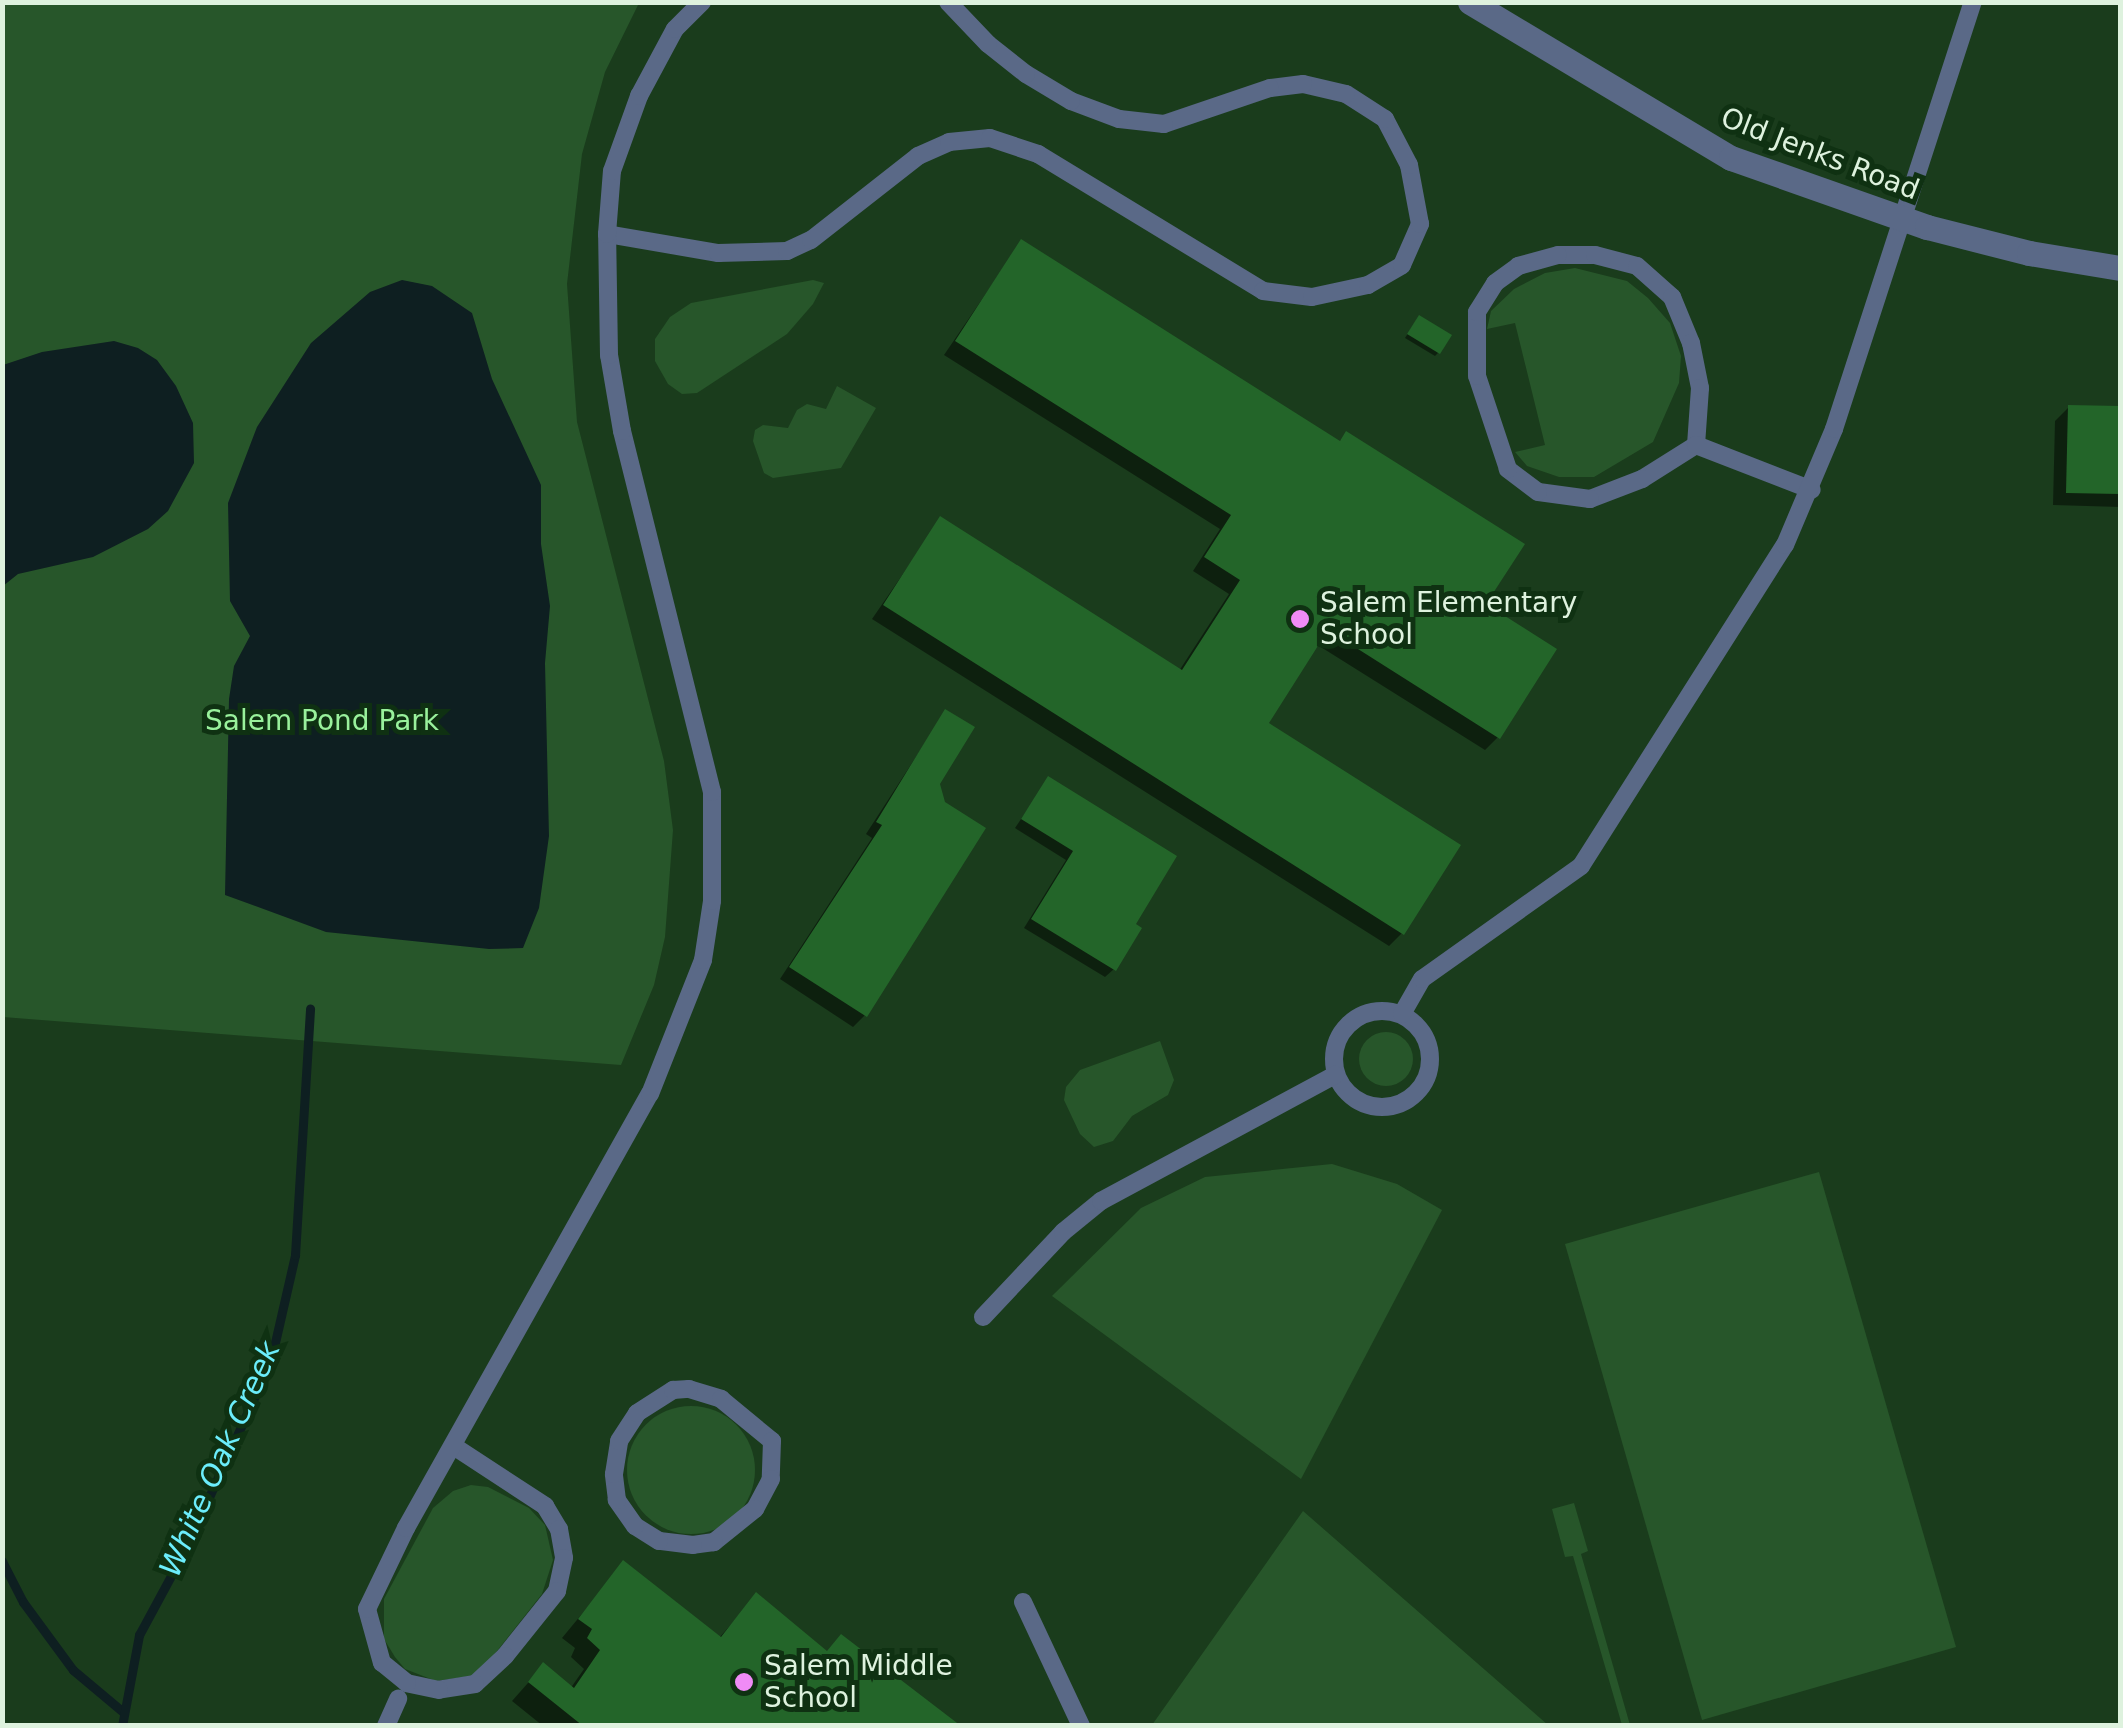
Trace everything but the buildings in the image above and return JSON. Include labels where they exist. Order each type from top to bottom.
[{"type":"street","name":"Old Jenks Road","points":[[1470,2],[1731,158],[1900,218],[2029,253],[2120,268]]},
{"type":"lane","points":[[455,1447],[545,1506],[559,1528],[564,1558],[557,1591],[505,1656],[475,1684],[439,1690],[406,1683],[382,1664],[367,1608],[406,1528],[455,1447],[650,1094],[702,960],[712,901],[712,792],[622,431],[609,355],[606,234],[612,172],[639,96],[674,29],[702,2]]},
{"type":"lane","points":[[606,234],[718,253],[787,251],[812,240],[918,156],[949,142],[990,138],[1038,154],[1264,290],[1312,296],[1368,285],[1402,265],[1420,224],[1409,165],[1385,119],[1346,94],[1303,84],[1270,88],[1164,124],[1120,119],[1072,101],[1026,74],[988,44],[948,2]]},
{"type":"lane","points":[[1402,1014],[1422,979],[1582,866],[1786,545],[1812,490],[1973,2]]},
{"type":"lane","points":[[1558,255],[1596,255],[1637,266],[1672,296],[1691,343],[1700,388],[1696,445],[1642,479],[1590,498],[1538,492],[1508,469],[1477,376],[1476,312],[1494,282],[1518,266],[1558,255]]},
{"type":"lane","points":[[1696,445],[1812,490]]},
{"type":"lane","points":[[1371,1012],[1402,1014],[1425,1036],[1430,1051],[1425,1083],[1401,1104],[1370,1106],[1354,1100],[1336,1074],[1333,1058],[1344,1029],[1371,1012]]},
{"type":"lane","points":[[983,1317],[1063,1232],[1100,1201],[1336,1074]]},
{"type":"lane","points":[[689,1388],[721,1399],[772,1442],[771,1479],[755,1509],[714,1542],[694,1545],[660,1541],[635,1526],[617,1500],[614,1474],[619,1441],[636,1414],[673,1390],[689,1388]]},
{"type":"lane","points":[[1023,1602],[1081,1726]]},
{"type":"lane","points":[[386,1726],[398,1699]]},
{"type":"green space","name":"Salem Pond Park","points":[[2,3],[639,3],[605,72],[582,154],[567,284],[577,422],[664,761],[673,830],[665,937],[654,985],[621,1065],[3,1017]]},
{"type":"green space","points":[[1575,268],[1627,281],[1648,298],[1670,323],[1681,356],[1679,383],[1653,442],[1594,477],[1559,477],[1527,466],[1515,452],[1545,445],[1515,323],[1487,329],[1491,311],[1514,289],[1545,273]]},
{"type":"green space","points":[[813,280],[824,283],[813,304],[787,334],[697,393],[682,394],[668,384],[655,361],[655,339],[670,317],[691,303]]},
{"type":"green space","points":[[837,386],[876,408],[841,468],[773,478],[764,473],[753,441],[755,430],[763,425],[788,428],[797,410],[807,404],[826,409]]},
{"type":"green space","points":[[1386,1032],[1405,1040],[1413,1059],[1405,1078],[1386,1086],[1367,1078],[1359,1059],[1367,1040]]},
{"type":"green space","points":[[1160,1041],[1174,1080],[1168,1095],[1132,1116],[1113,1141],[1094,1147],[1080,1134],[1064,1100],[1066,1087],[1080,1070]]},
{"type":"green space","points":[[1332,1164],[1397,1184],[1442,1210],[1301,1479],[1052,1296],[1141,1208],[1205,1177]]},
{"type":"green space","points":[[1819,1172],[1956,1647],[1702,1720],[1565,1244]]},
{"type":"green space","points":[[691,1406],[715,1411],[736,1425],[750,1446],[755,1470],[750,1494],[736,1515],[715,1529],[691,1534],[667,1529],[646,1515],[632,1494],[627,1470],[632,1446],[646,1425],[667,1411]]},
{"type":"green space","points":[[471,1485],[488,1487],[529,1508],[545,1525],[553,1560],[542,1594],[486,1665],[471,1676],[436,1681],[405,1669],[395,1657],[384,1639],[384,1599],[433,1508],[453,1491]]},
{"type":"green space","points":[[1574,1503],[1588,1551],[1581,1554],[1630,1725],[1622,1725],[1573,1556],[1565,1557],[1552,1509]]},
{"type":"green space","points":[[1303,1511],[1390,1587],[1548,1725],[1152,1725]]},
{"type":"shaded area","points":[[402,280],[432,286],[472,313],[492,379],[541,485],[541,544],[550,606],[545,663],[549,836],[539,908],[523,948],[489,949],[326,932],[225,895],[229,699],[234,666],[250,636],[230,601],[228,503],[257,427],[311,343],[370,292]]},
{"type":"shaded area","points":[[114,341],[138,348],[157,360],[176,386],[193,423],[194,463],[168,511],[148,529],[93,557],[18,574],[3,586],[3,365],[42,352]]},
{"type":"waterway","name":"White Oak Creek","points":[[122,1726],[139,1635],[185,1550],[271,1360],[295,1255],[310,1008]]},
{"type":"waterway","points":[[2,1561],[23,1602],[73,1670],[123,1712]]},
{"type":"place","name":"Salem Elementary School","points":[[1300,619]]},
{"type":"place","name":"Salem Middle School","points":[[744,1682]]}]
